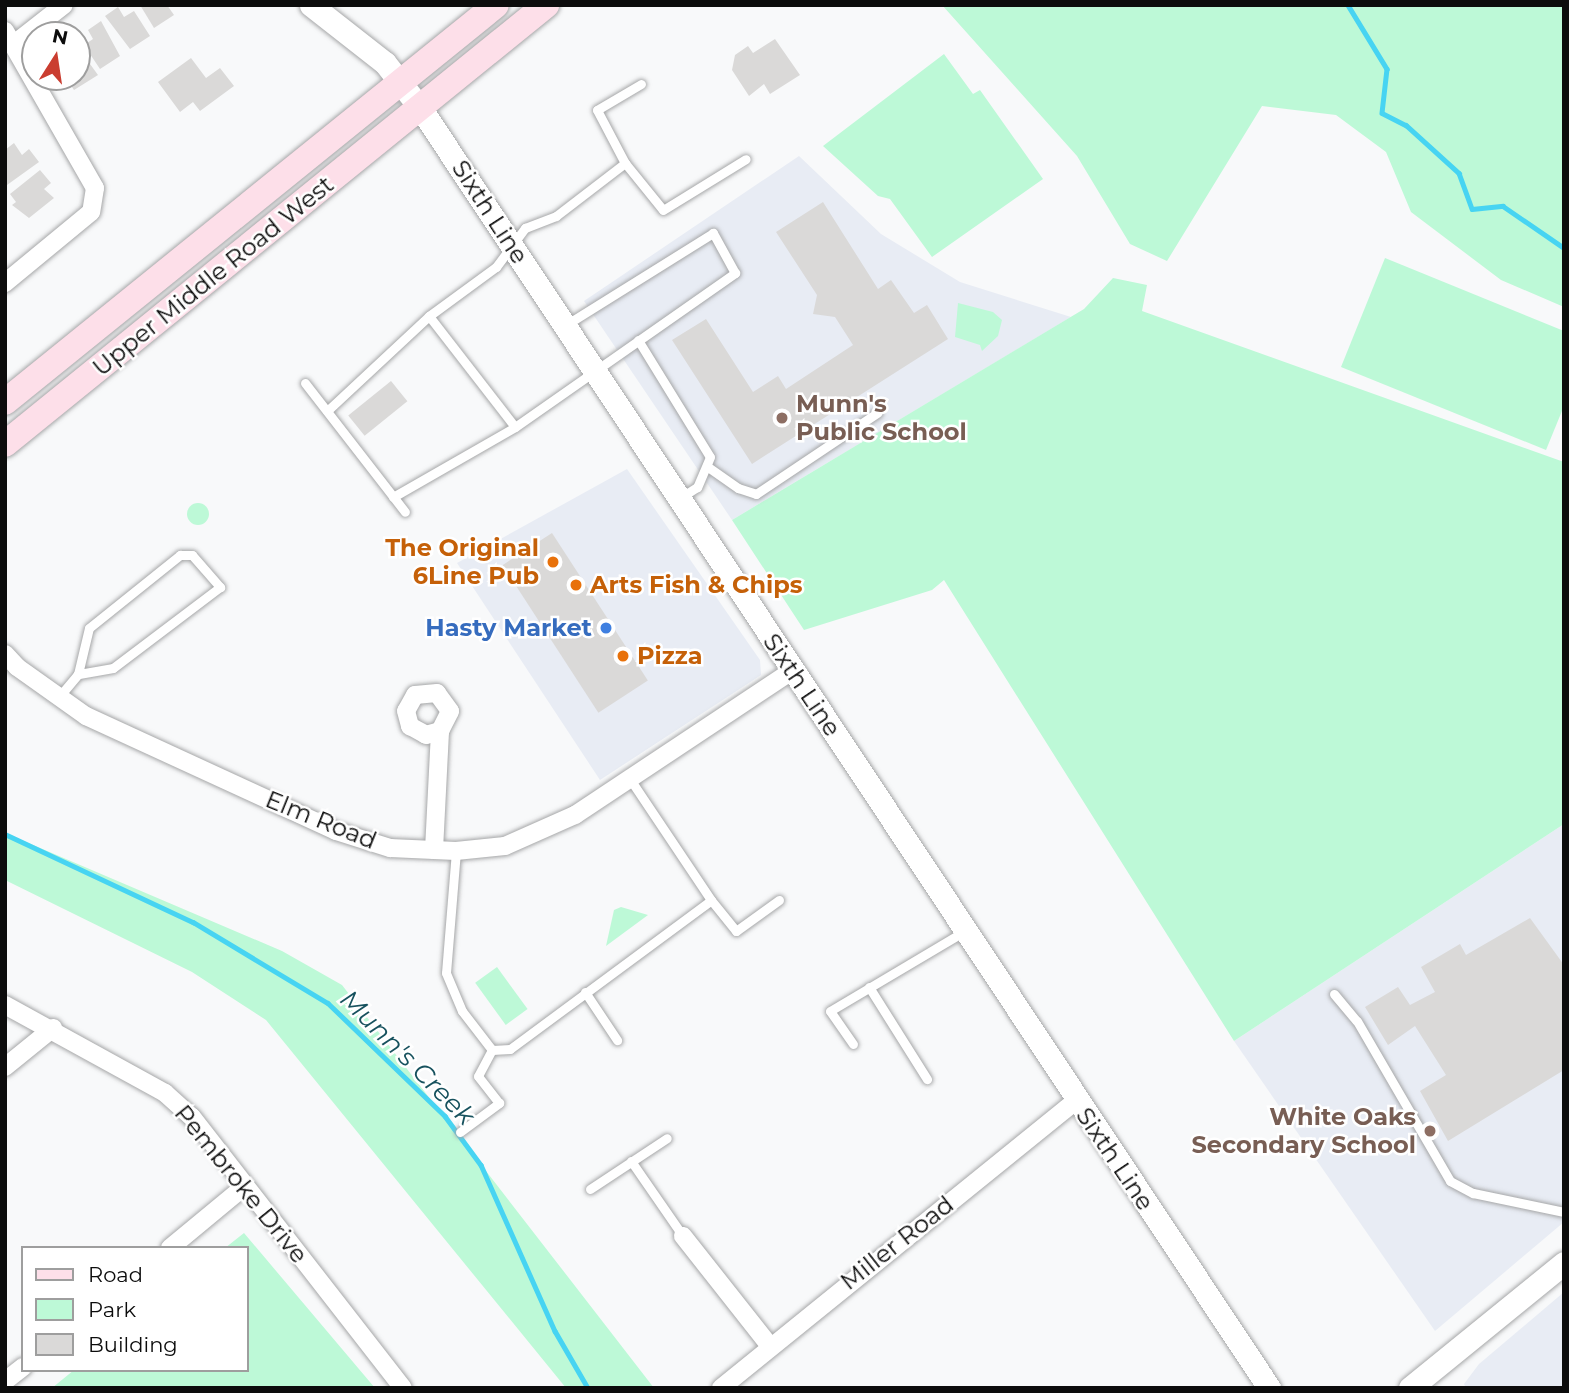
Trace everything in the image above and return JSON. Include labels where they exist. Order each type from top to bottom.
[{"type":"main road","name":"Upper Middle Road West","points":[[5,402],[496,5]]},
{"type":"main road","name":"Upper Middle Road West","points":[[5,444],[546,5]]},
{"type":"street","points":[[5,283],[91,212],[95,188],[9,37],[64,5]]},
{"type":"street","name":"Sixth Line","points":[[311,5],[385,63],[421,109],[967,930],[1076,1101],[1269,1388]]},
{"type":"street","name":"Elm Road","points":[[5,654],[58,698],[86,716],[336,831],[390,848],[456,851],[505,846],[575,815],[793,670]]},
{"type":"street","points":[[434,850],[440,731]]},
{"type":"street","name":"Pembroke Drive","points":[[5,1005],[53,1028],[165,1093],[192,1117],[403,1388]]},
{"type":"street","points":[[5,1067],[53,1028]]},
{"type":"street","name":"Miller Road","points":[[720,1388],[769,1345],[1076,1101]]},
{"type":"street","points":[[172,1246],[245,1186]]},
{"type":"street","points":[[683,1236],[769,1345]]},
{"type":"street","points":[[1410,1388],[1564,1262]]},
{"type":"street","points":[[5,1381],[21,1369]]},
{"type":"lane","points":[[641,84],[597,110],[625,163],[663,210],[746,159]]},
{"type":"lane","points":[[327,411],[429,316],[496,267],[525,228],[556,215],[625,163]]},
{"type":"lane","points":[[393,498],[514,427],[735,273],[713,233],[565,326]]},
{"type":"lane","points":[[429,316],[514,427]]},
{"type":"lane","points":[[638,340],[710,457],[708,467],[696,487],[679,499]]},
{"type":"lane","points":[[305,383],[405,512]]},
{"type":"lane","points":[[708,467],[738,488],[757,494],[877,412]]},
{"type":"lane","points":[[58,698],[78,674],[89,628],[180,555],[192,555],[220,587],[113,668],[78,674]]},
{"type":"lane","points":[[630,779],[711,900],[736,931],[779,900]]},
{"type":"lane","points":[[456,851],[446,973],[462,1011],[492,1050]]},
{"type":"lane","points":[[492,1050],[510,1049],[711,900]]},
{"type":"lane","points":[[853,1044],[830,1011],[967,930]]},
{"type":"lane","points":[[869,987],[927,1079]]},
{"type":"lane","points":[[585,992],[617,1040]]},
{"type":"lane","points":[[1334,994],[1357,1021],[1450,1181],[1473,1194],[1564,1212]]},
{"type":"lane","points":[[460,1132],[499,1103],[478,1076],[492,1050]]},
{"type":"lane","points":[[590,1189],[667,1138]]},
{"type":"lane","points":[[631,1161],[683,1236]]},
{"type":"shaded area","name":"Munn's Public School","points":[[799,156],[881,234],[960,282],[1071,317],[732,520],[584,301]]},
{"type":"shaded area","points":[[627,469],[760,660],[761,675],[600,780],[457,563]]},
{"type":"shaded area","name":"White Oaks Secondary School","points":[[1564,824],[1564,1222],[1435,1331],[1234,1041]]},
{"type":"shaded area","points":[[1564,1292],[1564,1388],[1466,1388],[1464,1384],[1479,1364]]},
{"type":"green space","points":[[942,5],[1562,5],[1564,307],[1501,280],[1411,212],[1386,152],[1336,115],[1262,106],[1167,261],[1130,244],[1077,156]]},
{"type":"green space","points":[[944,54],[973,94],[980,90],[1043,179],[932,257],[890,199],[878,196],[823,146]]},
{"type":"green space","points":[[1385,258],[1564,331],[1564,406],[1546,450],[1341,367]]},
{"type":"green space","points":[[1113,278],[1147,285],[1142,311],[1564,462],[1564,824],[1234,1041],[944,580],[932,590],[804,630],[732,520],[1084,309]]},
{"type":"green space","points":[[958,303],[993,312],[1002,320],[998,336],[982,351],[980,345],[955,337]]},
{"type":"green space","points":[[198,503],[206,506],[209,514],[206,522],[198,525],[190,522],[187,514],[190,506]]},
{"type":"green space","points":[[5,833],[282,951],[342,985],[654,1388],[566,1388],[266,1020],[192,972],[5,880]]},
{"type":"green space","points":[[621,907],[648,915],[606,946],[614,910]]},
{"type":"green space","points":[[497,967],[528,1009],[506,1025],[475,983]]},
{"type":"green space","points":[[244,1233],[375,1388],[52,1388],[72,1372],[248,1372],[248,1246],[228,1246]]},
{"type":"building","points":[[140,5],[167,5],[174,15],[154,28]]},
{"type":"building","points":[[118,7],[124,17],[134,11],[150,36],[130,49],[105,16]]},
{"type":"building","points":[[101,21],[120,56],[100,69],[91,56],[91,28]]},
{"type":"building","points":[[775,39],[800,75],[770,94],[764,84],[749,96],[732,70],[735,55],[748,46],[753,53]]},
{"type":"building","points":[[191,58],[206,78],[220,68],[234,86],[200,111],[193,102],[180,112],[158,82]]},
{"type":"building","points":[[91,65],[98,75],[91,79]]},
{"type":"building","points":[[14,143],[22,155],[29,149],[39,162],[7,185],[5,150]]},
{"type":"building","points":[[40,170],[51,183],[44,189],[54,198],[29,218],[12,205],[16,202],[10,194]]},
{"type":"building","points":[[823,202],[878,289],[891,280],[914,313],[927,305],[948,339],[752,464],[672,340],[706,319],[753,392],[778,376],[786,389],[853,345],[835,317],[813,314],[817,295],[776,232]]},
{"type":"building","points":[[391,381],[407,401],[365,436],[348,416]]},
{"type":"building","points":[[552,533],[648,681],[598,713],[503,565]]},
{"type":"building","points":[[1530,918],[1564,965],[1564,1070],[1448,1141],[1420,1091],[1446,1075],[1415,1026],[1388,1045],[1365,1007],[1398,987],[1410,1005],[1435,992],[1421,967],[1460,944],[1466,955]]},
{"type":"waterway","points":[[1348,5],[1387,69],[1382,113],[1406,125],[1459,173],[1472,209],[1503,206],[1564,248]]},
{"type":"waterway","name":"Munn's Creek","points":[[5,834],[193,922],[328,1003],[445,1116],[481,1165],[555,1331],[588,1388]]},
{"type":"place","name":"Munn's Public School","points":[[782,418]]},
{"type":"place","name":"The Original 6Line Pub","points":[[553,562]]},
{"type":"place","name":"Arts Fish & Chips","points":[[576,585]]},
{"type":"place","name":"Hasty Market","points":[[606,628]]},
{"type":"place","name":"Pizza","points":[[623,656]]},
{"type":"place","name":"White Oaks Secondary School","points":[[1430,1131]]}]
